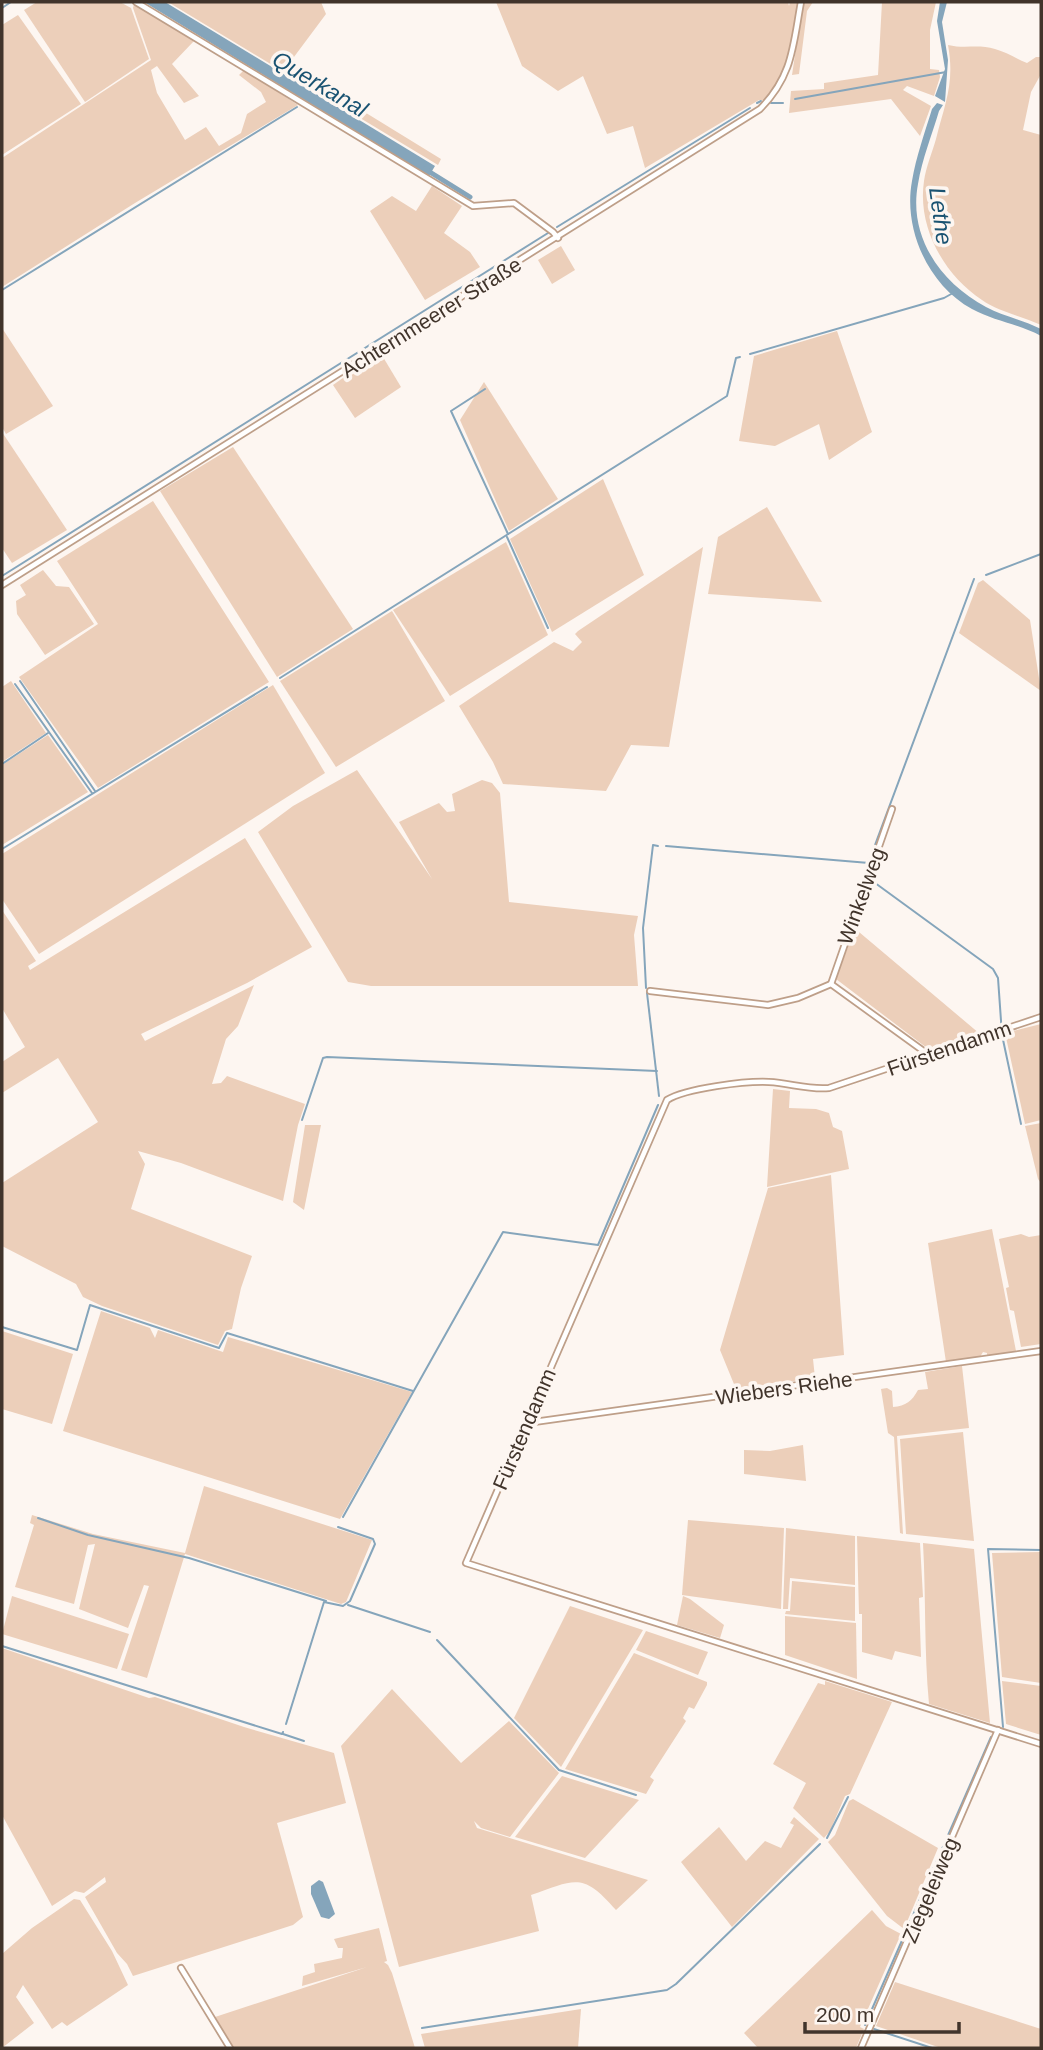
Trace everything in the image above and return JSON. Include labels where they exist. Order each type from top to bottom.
[{"type":"street","points":[[136,2],[473,206],[514,202],[558,237]]},
{"type":"street","name":"Achternmeerer Straße","points":[[2,585],[760,109],[776,90],[789,65],[801,2]]},
{"type":"street","name":"Winkelweg","points":[[831,984],[892,808]]},
{"type":"street","points":[[650,991],[768,1005],[798,998],[831,984],[930,1056]]},
{"type":"street","name":"Fürstendamm","points":[[1041,1017],[829,1088],[812,1090],[770,1082],[743,1083],[684,1093],[667,1100],[466,1563],[1041,1744]]},
{"type":"street","name":"Wiebers Riehe","points":[[527,1423],[1041,1351]]},
{"type":"street","name":"Ziegeleiweg","points":[[861,2048],[998,1730]]},
{"type":"street","points":[[181,1968],[230,2048]]},
{"type":"shaded area","points":[[37,2],[120,2],[131,8],[149,59],[85,102],[24,10]]},
{"type":"shaded area","points":[[168,2],[321,2],[326,14],[288,65],[441,159],[438,165]]},
{"type":"shaded area","points":[[496,2],[788,2],[789,6],[790,2],[798,2],[785,66],[774,89],[765,100],[759,100],[645,168],[633,126],[607,134],[583,76],[558,91],[522,66]]},
{"type":"shaded area","points":[[803,2],[813,2],[807,11],[799,74],[792,75]]},
{"type":"shaded area","points":[[882,2],[936,2],[930,30],[930,69],[939,70],[940,77],[934,96],[907,86],[903,90],[931,106],[920,136],[891,99],[789,113],[791,91],[824,89],[824,83],[878,75]]},
{"type":"shaded area","points":[[134,4],[194,41],[172,64],[199,96],[184,103],[157,66],[151,70],[157,93],[185,140],[206,127],[219,146],[241,133],[247,114],[266,102],[261,92],[239,75],[244,70],[298,105],[2,287],[2,158],[151,60],[133,8]]},
{"type":"shaded area","points":[[18,15],[81,104],[2,155],[2,25]]},
{"type":"shaded area","points":[[948,45],[989,48],[1027,63],[1041,57],[1041,74],[1031,92],[1023,130],[1041,135],[1041,325],[996,308],[968,290],[945,263],[929,232],[923,198],[924,181],[948,93]]},
{"type":"shaded area","points":[[432,186],[462,206],[444,233],[470,252],[480,267],[425,300],[370,211],[392,196],[416,211]]},
{"type":"shaded area","points":[[561,246],[575,270],[552,284],[538,260]]},
{"type":"shaded area","points":[[2,328],[53,406],[6,434],[2,427]]},
{"type":"shaded area","points":[[837,331],[872,432],[829,460],[819,424],[775,446],[739,441],[754,356]]},
{"type":"shaded area","points":[[380,352],[401,387],[355,418],[333,385]]},
{"type":"shaded area","points":[[484,382],[558,499],[509,531],[460,420]]},
{"type":"shaded area","points":[[2,432],[67,530],[12,563],[2,548]]},
{"type":"shaded area","points":[[233,447],[353,629],[277,677],[160,491]]},
{"type":"shaded area","points":[[603,479],[644,575],[552,632],[510,539]]},
{"type":"shaded area","points":[[153,501],[269,682],[98,788],[19,677],[98,624],[57,561]]},
{"type":"shaded area","points":[[767,507],[822,602],[708,594],[718,537]]},
{"type":"shaded area","points":[[506,542],[548,635],[450,696],[393,610]]},
{"type":"shaded area","points":[[703,547],[669,747],[631,745],[606,791],[503,784],[459,706],[554,642],[573,651],[582,642],[575,634],[578,631]]},
{"type":"shaded area","points":[[43,570],[56,586],[69,587],[94,624],[45,655],[17,614],[16,601],[26,595],[20,585]]},
{"type":"shaded area","points":[[983,580],[1030,620],[1041,691],[959,633],[978,583]]},
{"type":"shaded area","points":[[392,611],[445,701],[336,767],[280,681]]},
{"type":"shaded area","points":[[11,681],[46,733],[2,762],[2,687]]},
{"type":"shaded area","points":[[273,685],[325,773],[39,954],[2,899],[2,854]]},
{"type":"shaded area","points":[[48,735],[88,792],[2,845],[2,765]]},
{"type":"shaded area","points":[[357,770],[432,879],[399,822],[439,803],[447,812],[455,811],[452,794],[482,780],[492,783],[500,793],[509,902],[638,916],[634,935],[638,986],[371,986],[348,982],[258,832],[293,806]]},
{"type":"shaded area","points":[[245,838],[312,947],[247,983],[141,1034],[145,1041],[254,985],[238,1026],[226,1039],[212,1084],[221,1083],[227,1076],[305,1104],[298,1125],[283,1201],[181,1163],[138,1151],[145,1164],[131,1209],[252,1256],[241,1288],[232,1329],[225,1331],[218,1345],[102,1306],[83,1297],[76,1284],[2,1246],[2,1183],[98,1122],[58,1058],[2,1093],[2,1062],[25,1047],[2,1008],[2,910],[36,961],[28,966],[30,970]]},
{"type":"shaded area","points":[[856,925],[859,932],[980,1034],[931,1051],[836,979]]},
{"type":"shaded area","points":[[1041,1024],[1041,1120],[1025,1124],[1005,1033]]},
{"type":"shaded area","points":[[773,1089],[790,1091],[789,1108],[816,1109],[829,1113],[833,1127],[842,1131],[849,1169],[767,1187]]},
{"type":"shaded area","points":[[1041,1123],[1041,1183],[1025,1126]]},
{"type":"shaded area","points":[[305,1125],[321,1125],[304,1210],[293,1202]]},
{"type":"shaded area","points":[[831,1175],[844,1355],[813,1359],[815,1378],[736,1389],[720,1350],[768,1188]]},
{"type":"shaded area","points":[[992,1229],[1016,1351],[987,1356],[987,1353],[983,1352],[980,1357],[946,1362],[928,1243]]},
{"type":"shaded area","points":[[1021,1234],[1029,1237],[1041,1235],[1041,1344],[1021,1347],[1014,1311],[1010,1310],[1006,1288],[1009,1287],[999,1239]]},
{"type":"shaded area","points":[[101,1311],[150,1328],[155,1338],[158,1330],[223,1352],[228,1337],[412,1392],[340,1519],[63,1431]]},
{"type":"shaded area","points":[[2,1331],[73,1354],[52,1424],[2,1409]]},
{"type":"shaded area","points":[[962,1366],[969,1428],[897,1436],[903,1534],[900,1533],[894,1437],[888,1433],[881,1389],[892,1391],[893,1407],[902,1405],[911,1400],[918,1390],[928,1389],[925,1372]]},
{"type":"shaded area","points":[[963,1432],[974,1541],[906,1534],[900,1439]]},
{"type":"shaded area","points":[[803,1445],[806,1481],[744,1474],[744,1450],[770,1451]]},
{"type":"shaded area","points":[[204,1486],[372,1540],[346,1602],[341,1604],[185,1554],[147,1678],[121,1670],[149,1586],[144,1585],[128,1628],[79,1609],[95,1544],[88,1545],[74,1604],[15,1587],[34,1525],[30,1523],[32,1515],[93,1534],[185,1553]]},
{"type":"shaded area","points":[[688,1520],[784,1528],[781,1609],[682,1595]]},
{"type":"shaded area","points":[[786,1528],[855,1536],[855,1585],[790,1578],[788,1609],[783,1609]]},
{"type":"shaded area","points":[[857,1536],[920,1543],[923,1597],[919,1598],[921,1657],[895,1651],[892,1660],[862,1652]]},
{"type":"shaded area","points":[[923,1543],[974,1549],[990,1723],[929,1704]]},
{"type":"shaded area","points":[[1041,1552],[1041,1683],[1002,1677],[992,1553]]},
{"type":"shaded area","points":[[792,1581],[855,1587],[855,1621],[785,1614],[790,1611]]},
{"type":"shaded area","points":[[12,1596],[129,1634],[117,1669],[2,1634]]},
{"type":"shaded area","points":[[683,1596],[724,1625],[720,1638],[677,1625]]},
{"type":"shaded area","points":[[570,1606],[643,1630],[561,1767],[514,1718]]},
{"type":"shaded area","points":[[785,1616],[856,1623],[857,1679],[785,1655]]},
{"type":"shaded area","points":[[646,1631],[708,1652],[698,1675],[636,1650]]},
{"type":"shaded area","points":[[2,1648],[149,1698],[155,1697],[334,1753],[346,1803],[277,1823],[303,1917],[293,1925],[133,1976],[85,1897],[106,1882],[105,1877],[84,1893],[75,1891],[52,1906],[2,1815]]},
{"type":"shaded area","points":[[634,1653],[707,1682],[694,1709],[689,1707],[683,1718],[686,1721],[650,1777],[654,1780],[646,1794],[565,1769]]},
{"type":"shaded area","points":[[825,1681],[892,1702],[850,1794],[845,1796],[830,1831],[824,1838],[793,1808],[806,1783],[773,1764],[818,1683],[825,1685]]},
{"type":"shaded area","points":[[1002,1681],[1041,1686],[1041,1735],[1006,1724]]},
{"type":"shaded area","points":[[392,1689],[461,1763],[509,1721],[559,1773],[510,1837],[481,1828],[474,1821],[477,1828],[648,1880],[616,1910],[595,1889],[586,1884],[569,1883],[546,1889],[531,1895],[539,1931],[399,1967],[341,1746]]},
{"type":"shaded area","points":[[562,1776],[639,1800],[585,1858],[515,1837]]},
{"type":"shaded area","points":[[853,1799],[938,1848],[904,1929],[887,1916],[828,1842],[835,1835],[849,1801]]},
{"type":"shaded area","points":[[794,1817],[819,1839],[732,1927],[681,1862],[719,1827],[746,1861],[765,1841],[781,1848],[794,1825],[790,1823]]},
{"type":"shaded area","points":[[74,1899],[80,1900],[112,1951],[128,1985],[67,2026],[62,2022],[52,2029],[23,1985],[16,1997],[34,2023],[2,2048],[2,1954],[32,1928]]},
{"type":"shaded area","points":[[872,1910],[886,1926],[901,1934],[860,2027],[864,2029],[856,2048],[758,2048],[744,2033]]},
{"type":"shaded area","points":[[379,1928],[387,1961],[384,1962],[392,1973],[415,2048],[233,2048],[215,2017],[367,1967],[302,1986],[303,1976],[315,1972],[314,1964],[342,1958],[343,1948],[338,1948],[334,1939]]},
{"type":"shaded area","points":[[895,1982],[1041,2029],[1041,2048],[941,2048],[876,2026]]},
{"type":"shaded area","points":[[581,2009],[578,2048],[425,2048],[421,2034]]},
{"type":"water","points":[[144,2],[165,2],[435,166],[429,176]]},
{"type":"water","points":[[940,2],[947,2],[942,22],[948,60],[945,102],[935,96],[945,69],[937,21]]},
{"type":"water","points":[[937,103],[943,105],[927,147],[918,184],[916,204],[923,240],[942,272],[955,285],[986,307],[1041,329],[1041,336],[980,313],[956,299],[931,271],[922,254],[911,218],[910,199],[918,154],[932,109]]},
{"type":"water","points":[[319,1880],[323,1882],[335,1914],[329,1919],[321,1917],[311,1894],[311,1886]]},
{"type":"waterway","points":[[2,8],[11,2]]},
{"type":"waterway","points":[[795,99],[946,72]]},
{"type":"waterway","points":[[757,103],[761,101]]},
{"type":"waterway","points":[[771,103],[783,103]]},
{"type":"waterway","points":[[2,290],[297,107]]},
{"type":"waterway","points":[[557,227],[750,108]]},
{"type":"waterway","name":"Querkanal","points":[[425,169],[470,197]]},
{"type":"waterway","points":[[2,576],[548,233]]},
{"type":"waterway","points":[[750,354],[944,298],[953,293]]},
{"type":"waterway","points":[[280,678],[727,396],[736,358],[740,357]]},
{"type":"waterway","points":[[485,389],[451,411],[508,534]]},
{"type":"waterway","points":[[507,537],[548,628]]},
{"type":"waterway","points":[[986,575],[1041,554]]},
{"type":"waterway","points":[[875,845],[974,579]]},
{"type":"waterway","points":[[20,681],[95,791]]},
{"type":"waterway","points":[[15,684],[92,793]]},
{"type":"waterway","points":[[2,849],[267,687]]},
{"type":"waterway","points":[[2,764],[48,733]]},
{"type":"waterway","points":[[646,988],[643,928],[653,845],[658,846]]},
{"type":"waterway","points":[[666,846],[869,863],[873,852]]},
{"type":"waterway","points":[[871,880],[993,969],[998,978],[1002,1035],[1021,1124]]},
{"type":"waterway","points":[[647,993],[659,1096]]},
{"type":"waterway","points":[[302,1120],[323,1058],[327,1057],[657,1071]]},
{"type":"waterway","points":[[343,1517],[503,1232],[598,1245],[658,1105]]},
{"type":"waterway","points":[[2,1327],[77,1350],[90,1305],[219,1348],[227,1333],[413,1391]]},
{"type":"waterway","points":[[38,1518],[88,1535],[189,1558],[326,1601]]},
{"type":"waterway","points":[[286,1724],[324,1602],[343,1606],[350,1601],[375,1544],[373,1539],[338,1527]]},
{"type":"waterway","points":[[1003,1727],[988,1549],[1041,1550]]},
{"type":"waterway","points":[[348,1605],[430,1632]]},
{"type":"waterway","points":[[437,1640],[559,1770],[636,1795]]},
{"type":"waterway","points":[[2,1646],[282,1734],[283,1732]]},
{"type":"waterway","points":[[283,1734],[304,1741]]},
{"type":"waterway","points":[[907,1929],[991,1737]]},
{"type":"waterway","points":[[827,1838],[848,1797]]},
{"type":"waterway","points":[[422,2028],[667,1990],[820,1844]]},
{"type":"waterway","points":[[865,2025],[904,1936]]},
{"type":"waterway","points":[[874,2029],[932,2048]]},
{"type":"water label","name":"Lethe","points":[[941,216]]}]
